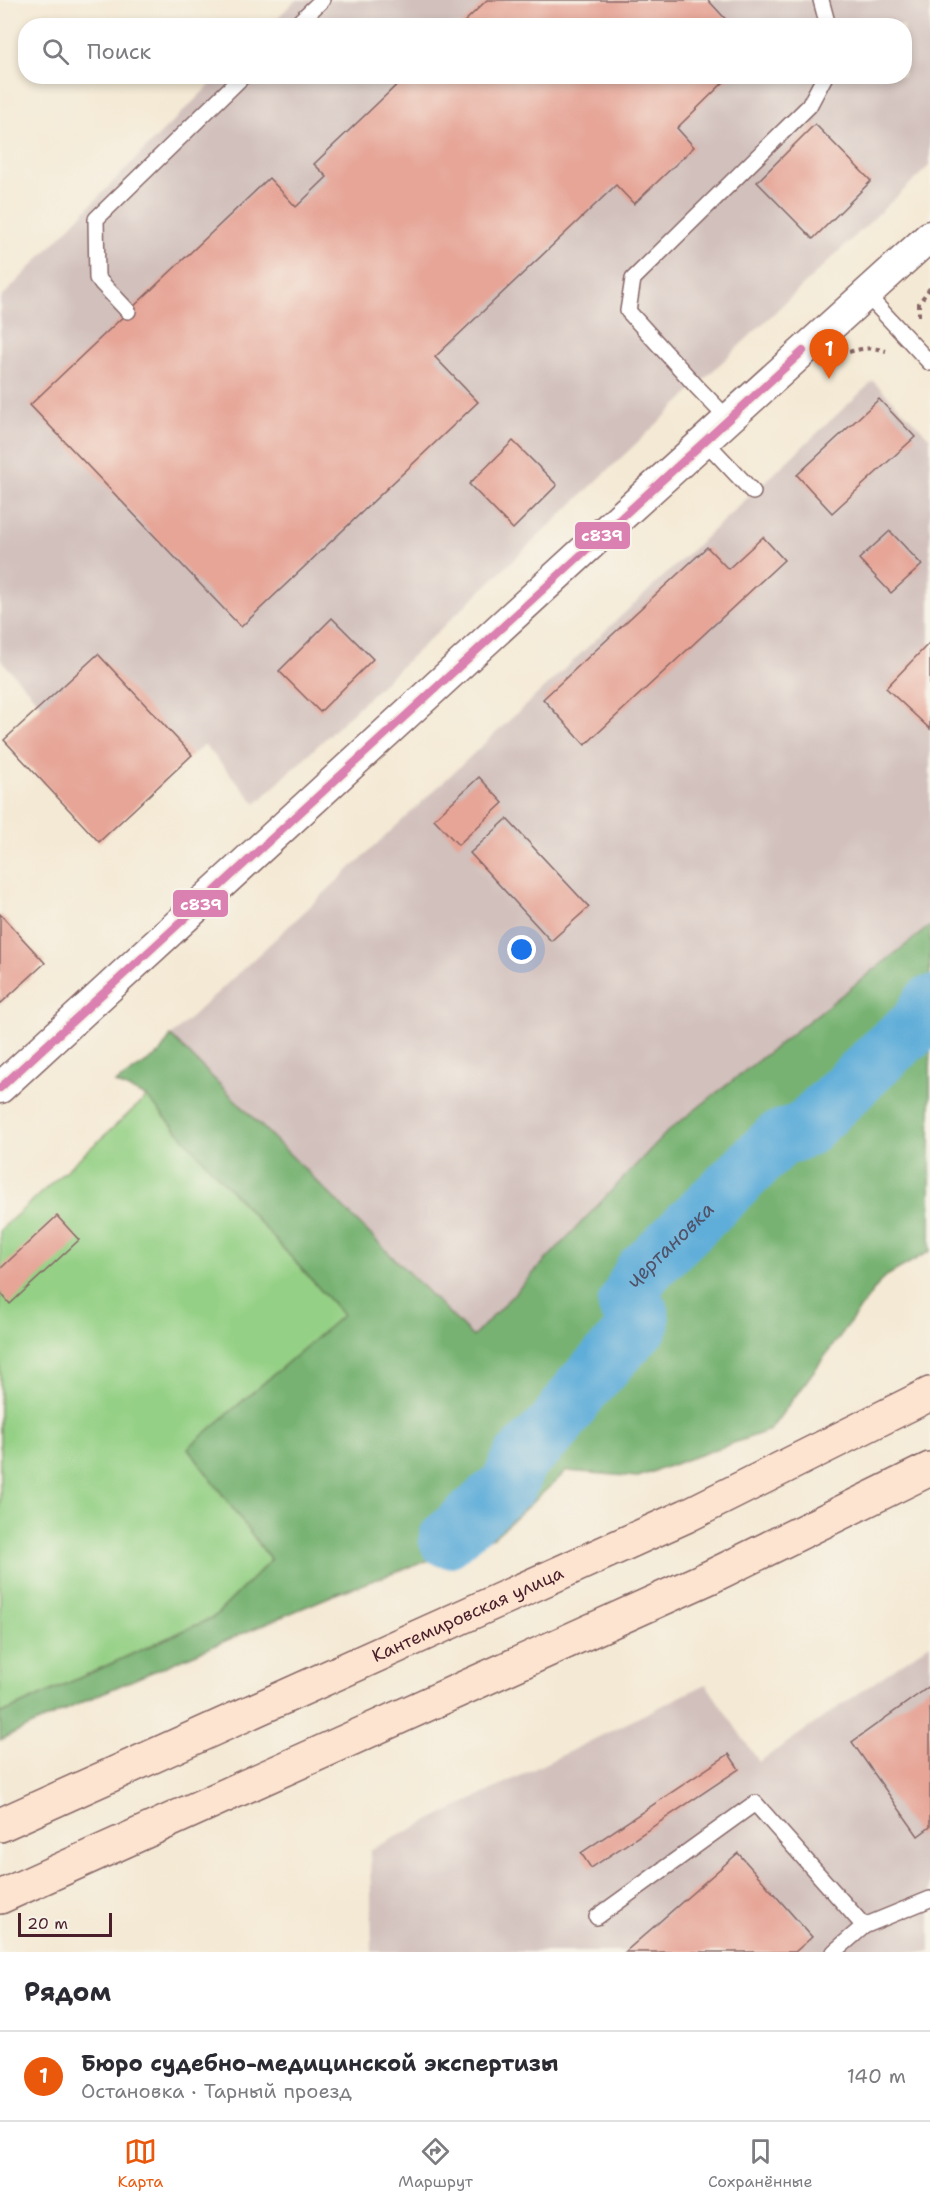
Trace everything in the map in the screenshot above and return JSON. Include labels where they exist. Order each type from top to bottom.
[{"type":"main road","name":"Кантемировская улица","points":[[0,1825],[686,1516],[930,1394]]},
{"type":"main road","points":[[0,1897],[710,1577],[930,1469]]},
{"type":"street","points":[[0,1088],[930,236]]},
{"type":"lane","points":[[303,18],[322,0]]},
{"type":"lane","points":[[821,0],[826,18]]},
{"type":"lane","points":[[128,311],[97,278],[96,219],[235,84]]},
{"type":"lane","points":[[728,419],[628,311],[633,279],[809,106],[821,84]]},
{"type":"lane","points":[[866,294],[927,359]]},
{"type":"lane","points":[[704,441],[753,492]]},
{"type":"lane","points":[[597,1917],[755,1803],[864,1926]]},
{"type":"lane","points":[[834,1952],[864,1926],[930,1899]]},
{"type":"path","points":[[920,319],[919,303],[930,288]]},
{"type":"path","points":[[841,357],[862,348],[876,348],[894,356],[908,370],[927,359]]},
{"type":"shaded area","points":[[296,0],[930,0],[930,165],[256,804],[205,745],[192,755],[98,654],[42,706],[0,659],[0,299],[211,84],[912,84],[912,18],[277,18]]},
{"type":"shaded area","points":[[873,381],[930,438],[930,926],[668,1131],[473,1337],[171,1036]]},
{"type":"shaded area","points":[[930,1644],[930,1952],[372,1952],[370,1850],[706,1684],[759,1762]]},
{"type":"green space","points":[[930,926],[930,1251],[883,1278],[770,1430],[638,1477],[567,1471],[494,1537],[338,1593],[100,1694],[0,1740],[0,1714],[214,1617],[271,1560],[188,1448],[343,1315],[147,1097],[115,1083],[159,1054],[171,1036],[473,1337],[668,1131]]},
{"type":"green space","points":[[147,1097],[343,1315],[188,1448],[271,1560],[214,1617],[0,1714],[0,1230]]},
{"type":"building","points":[[487,0],[708,0],[725,18],[468,18]]},
{"type":"building","points":[[398,84],[722,84],[677,128],[694,147],[634,204],[616,185],[435,357],[478,402],[241,627],[30,405],[269,178],[296,207],[327,177],[314,164]]},
{"type":"building","points":[[815,124],[871,181],[813,239],[757,182]]},
{"type":"building","points":[[879,399],[915,437],[832,513],[797,475]]},
{"type":"building","points":[[513,441],[557,485],[513,529],[469,484]]},
{"type":"building","points":[[890,531],[922,565],[891,593],[859,559]]},
{"type":"building","points":[[763,537],[784,560],[585,745],[543,699],[707,547],[728,569]]},
{"type":"building","points":[[332,618],[373,659],[320,712],[279,671]]},
{"type":"building","points":[[930,642],[930,729],[886,688]]},
{"type":"building","points":[[98,654],[192,755],[99,842],[4,740]]},
{"type":"building","points":[[479,777],[503,803],[458,845],[434,819]]},
{"type":"building","points":[[507,819],[589,907],[551,941],[470,853]]},
{"type":"building","points":[[0,914],[45,963],[0,1004]]},
{"type":"building","points":[[57,1216],[79,1240],[10,1304],[0,1292],[0,1269]]},
{"type":"building","points":[[930,1686],[930,1827],[918,1836],[852,1742]]},
{"type":"building","points":[[729,1754],[739,1769],[591,1868],[581,1853]]},
{"type":"building","points":[[738,1853],[812,1937],[795,1952],[625,1952]]},
{"type":"waterway","name":"Чертановка","points":[[447,1539],[510,1483],[519,1461],[554,1427],[582,1388],[641,1324],[641,1315],[626,1304],[642,1272],[779,1139],[804,1130],[917,1025],[930,1004]]},
{"type":"transit line","name":"с839","points":[[0,1088],[803,351]]},
{"type":"place","name":"Бюро судебно-медицинской экспертизы","points":[[829,379]]}]
